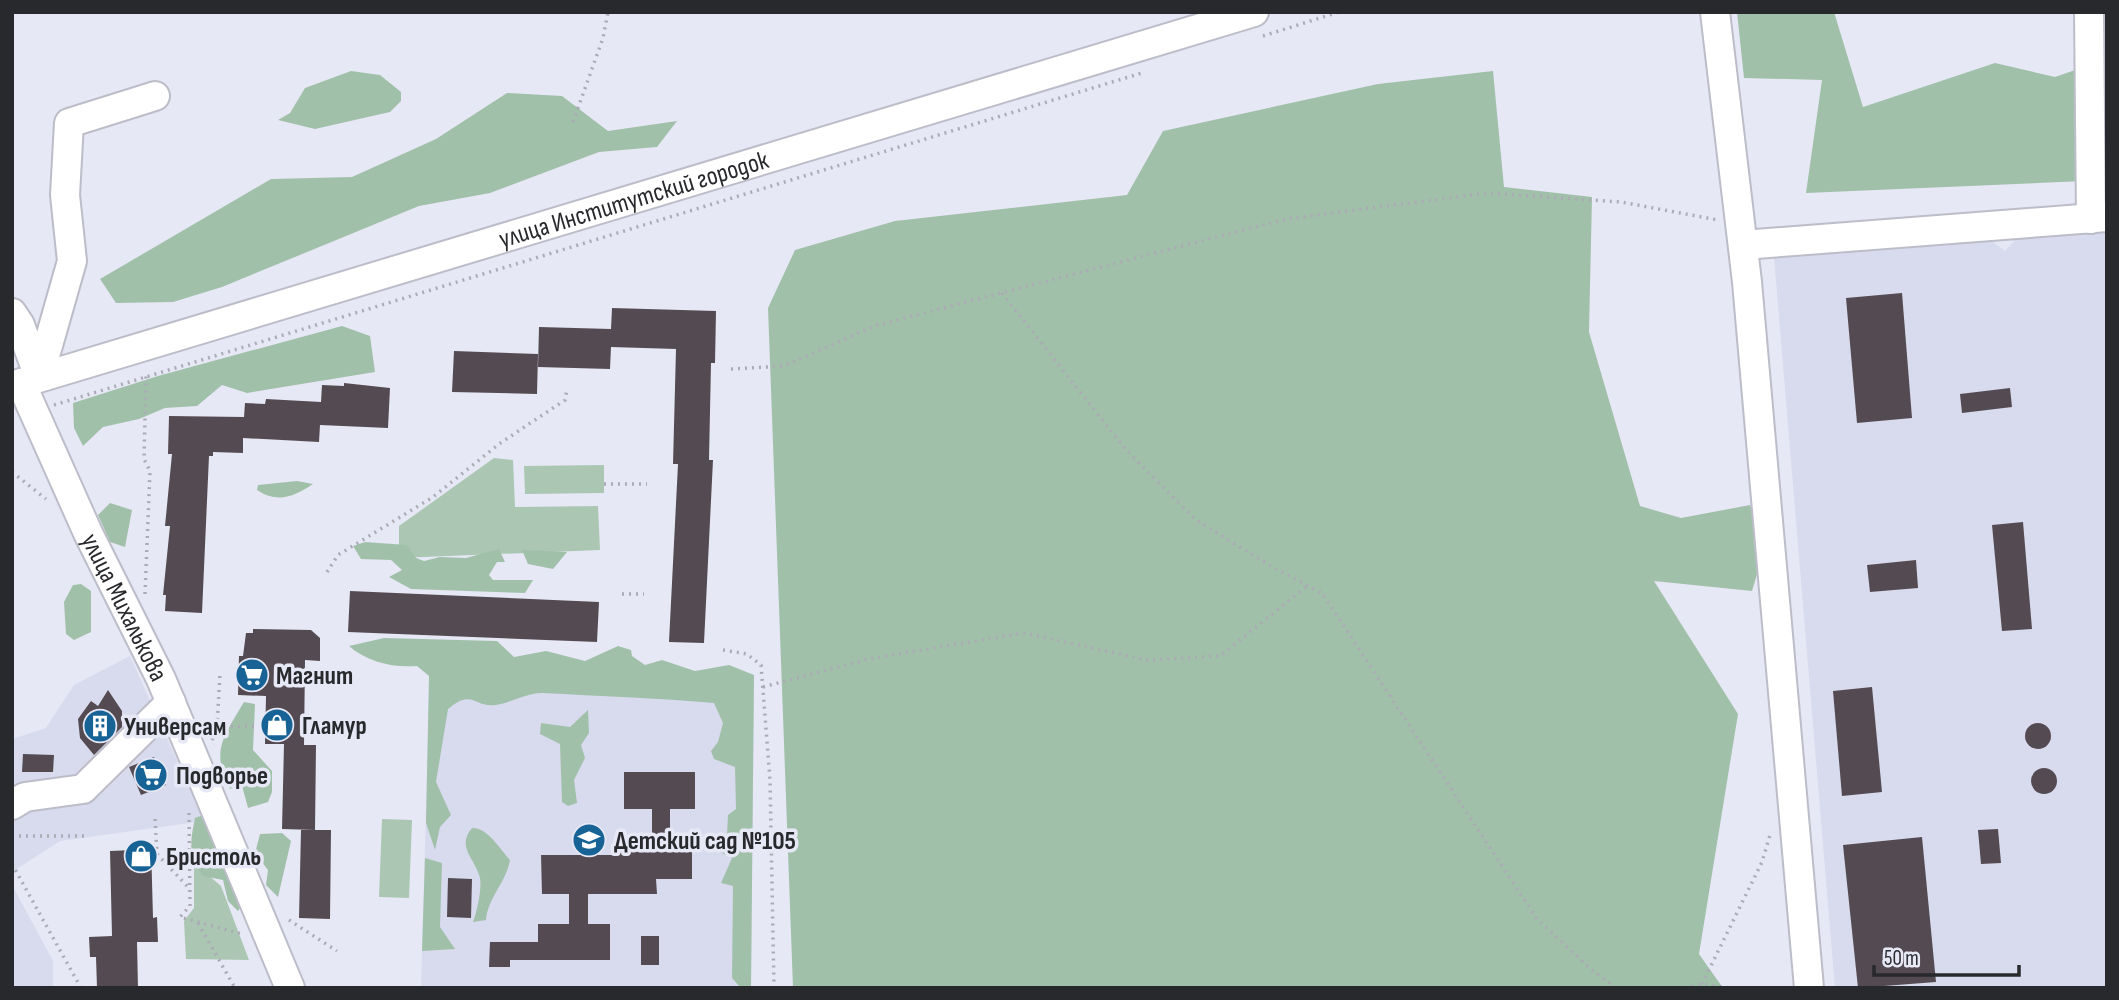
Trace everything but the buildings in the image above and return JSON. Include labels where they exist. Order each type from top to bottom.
[{"type":"street","points":[[1715,12],[1742,235],[1809,988]]},
{"type":"street","points":[[1742,235],[2099,218],[2089,12]]},
{"type":"street","name":"улица Институтский городок","points":[[24,382],[1257,24]]},
{"type":"street","points":[[24,382],[72,261],[65,195],[69,123],[155,96]]},
{"type":"street","name":"улица Михалькова","points":[[12,313],[20,325],[24,382],[32,412],[277,930],[290,988]]},
{"type":"street","points":[[12,805],[25,797],[83,789],[171,702]]},
{"type":"path","points":[[573,122],[603,38],[608,12]]},
{"type":"path","points":[[1257,24],[1339,12]]},
{"type":"path","points":[[32,412],[1154,69]]},
{"type":"path","points":[[731,369],[784,366],[874,326],[1286,219],[1487,192],[1620,202],[1742,235]]},
{"type":"path","points":[[1002,293],[1126,450],[1196,520],[1322,593],[1536,919],[1593,971],[1617,988]]},
{"type":"path","points":[[145,602],[150,471],[144,459],[146,376]]},
{"type":"path","points":[[327,572],[338,555],[433,497],[499,444],[565,400],[567,389]]},
{"type":"path","points":[[604,484],[647,484]]},
{"type":"path","points":[[763,687],[868,659],[1024,633],[1147,660],[1220,656],[1307,586]]},
{"type":"path","points":[[622,594],[644,594]]},
{"type":"path","points":[[723,650],[747,654],[761,665],[770,780],[774,988]]},
{"type":"path","points":[[220,673],[217,727],[258,726]]},
{"type":"path","points":[[189,813],[190,906],[180,917],[198,922],[277,930],[337,951]]},
{"type":"path","points":[[155,819],[157,854],[190,889]]},
{"type":"path","points":[[1702,984],[1762,862],[1774,822]]},
{"type":"path","points":[[12,836],[89,836]]},
{"type":"path","points":[[12,864],[81,988]]},
{"type":"path","points":[[198,922],[235,988]]},
{"type":"path","points":[[1685,988],[1702,984],[1730,988]]},
{"type":"shaded area","points":[[2107,223],[2107,988],[1835,988],[1774,257],[1986,237],[2005,251],[2024,230]]},
{"type":"shaded area","points":[[130,656],[204,821],[60,841],[12,872],[12,739],[46,728],[74,685]]},
{"type":"shaded area","name":"Детский сад №105","points":[[430,666],[754,675],[751,988],[421,988]]},
{"type":"shaded area","points":[[12,885],[53,961],[53,988],[12,988]]},
{"type":"green space","points":[[1737,12],[1834,12],[1863,107],[1995,63],[2055,77],[2107,59],[2107,180],[1806,193],[1822,80],[1744,78]]},
{"type":"green space","points":[[351,71],[380,75],[401,92],[401,101],[390,112],[315,129],[278,120],[290,113],[305,88]]},
{"type":"green space","points":[[1493,71],[1504,187],[1592,197],[1589,332],[1640,506],[1681,518],[1750,505],[1765,547],[1752,591],[1654,581],[1738,714],[1699,954],[1723,988],[793,988],[768,308],[795,250],[895,221],[1127,195],[1163,131],[1378,84]]},
{"type":"green space","points":[[507,93],[562,96],[608,131],[677,121],[657,147],[599,152],[490,193],[419,206],[222,287],[173,302],[116,303],[100,279],[271,179],[352,177],[436,139]]},
{"type":"green space","points":[[342,326],[370,336],[375,372],[247,393],[222,385],[197,406],[165,408],[139,419],[103,427],[83,446],[74,428],[73,403],[158,376]]},
{"type":"green space","points":[[494,458],[513,460],[515,507],[598,506],[600,550],[399,558],[399,526]]},
{"type":"green space","points":[[604,465],[604,493],[525,494],[524,466]]},
{"type":"green space","points":[[297,481],[313,484],[286,497],[272,497],[257,490],[258,485]]},
{"type":"green space","points":[[110,503],[132,510],[125,547],[110,542],[98,515]]},
{"type":"green space","points":[[365,542],[407,545],[416,558],[424,561],[440,557],[466,558],[499,549],[505,562],[497,562],[489,575],[493,580],[533,580],[525,593],[411,589],[389,577],[402,570],[391,560],[361,559],[353,546]]},
{"type":"green space","points":[[522,550],[567,552],[553,569],[528,564]]},
{"type":"green space","points":[[81,584],[91,591],[91,632],[74,640],[66,634],[64,602],[73,585]]},
{"type":"green space","points":[[384,638],[497,641],[514,657],[546,651],[585,661],[618,646],[631,650],[632,656],[645,665],[662,660],[695,671],[729,665],[754,675],[751,988],[741,988],[732,978],[733,886],[721,883],[732,858],[720,852],[714,842],[727,835],[728,815],[736,809],[735,767],[714,759],[711,751],[718,742],[723,723],[714,703],[543,693],[496,705],[468,699],[456,703],[448,709],[436,782],[451,815],[440,827],[435,850],[426,823],[429,676],[417,666],[381,663],[349,646]]},
{"type":"green space","points":[[244,702],[255,704],[253,750],[272,771],[272,792],[268,802],[248,808],[241,782],[230,789],[224,776],[220,754],[226,734]]},
{"type":"green space","points":[[588,710],[589,733],[581,745],[585,758],[574,780],[577,803],[568,806],[562,802],[560,744],[540,734],[541,723],[570,727]]},
{"type":"green space","points":[[206,814],[244,902],[238,911],[228,901],[223,880],[203,876],[195,862],[191,842],[195,818]]},
{"type":"green space","points":[[382,819],[412,820],[409,898],[379,897]]},
{"type":"green space","points":[[472,828],[488,835],[510,860],[490,904],[486,920],[473,922],[479,900],[480,878],[466,847]]},
{"type":"green space","points":[[282,833],[291,841],[278,897],[266,885],[268,870],[255,853],[260,834]]},
{"type":"green space","points":[[425,858],[442,863],[440,927],[455,949],[422,951]]},
{"type":"green space","points":[[194,863],[221,886],[249,960],[186,959],[184,921],[194,908]]},
{"type":"place","name":"Магнит","points":[[252,675]]},
{"type":"place","name":"Гламур","points":[[277,725]]},
{"type":"place","name":"Универсам","points":[[100,726]]},
{"type":"place","name":"Подворье","points":[[151,775]]},
{"type":"place","name":"Детский сад №105","points":[[589,840]]},
{"type":"place","name":"Бристоль","points":[[141,856]]}]
